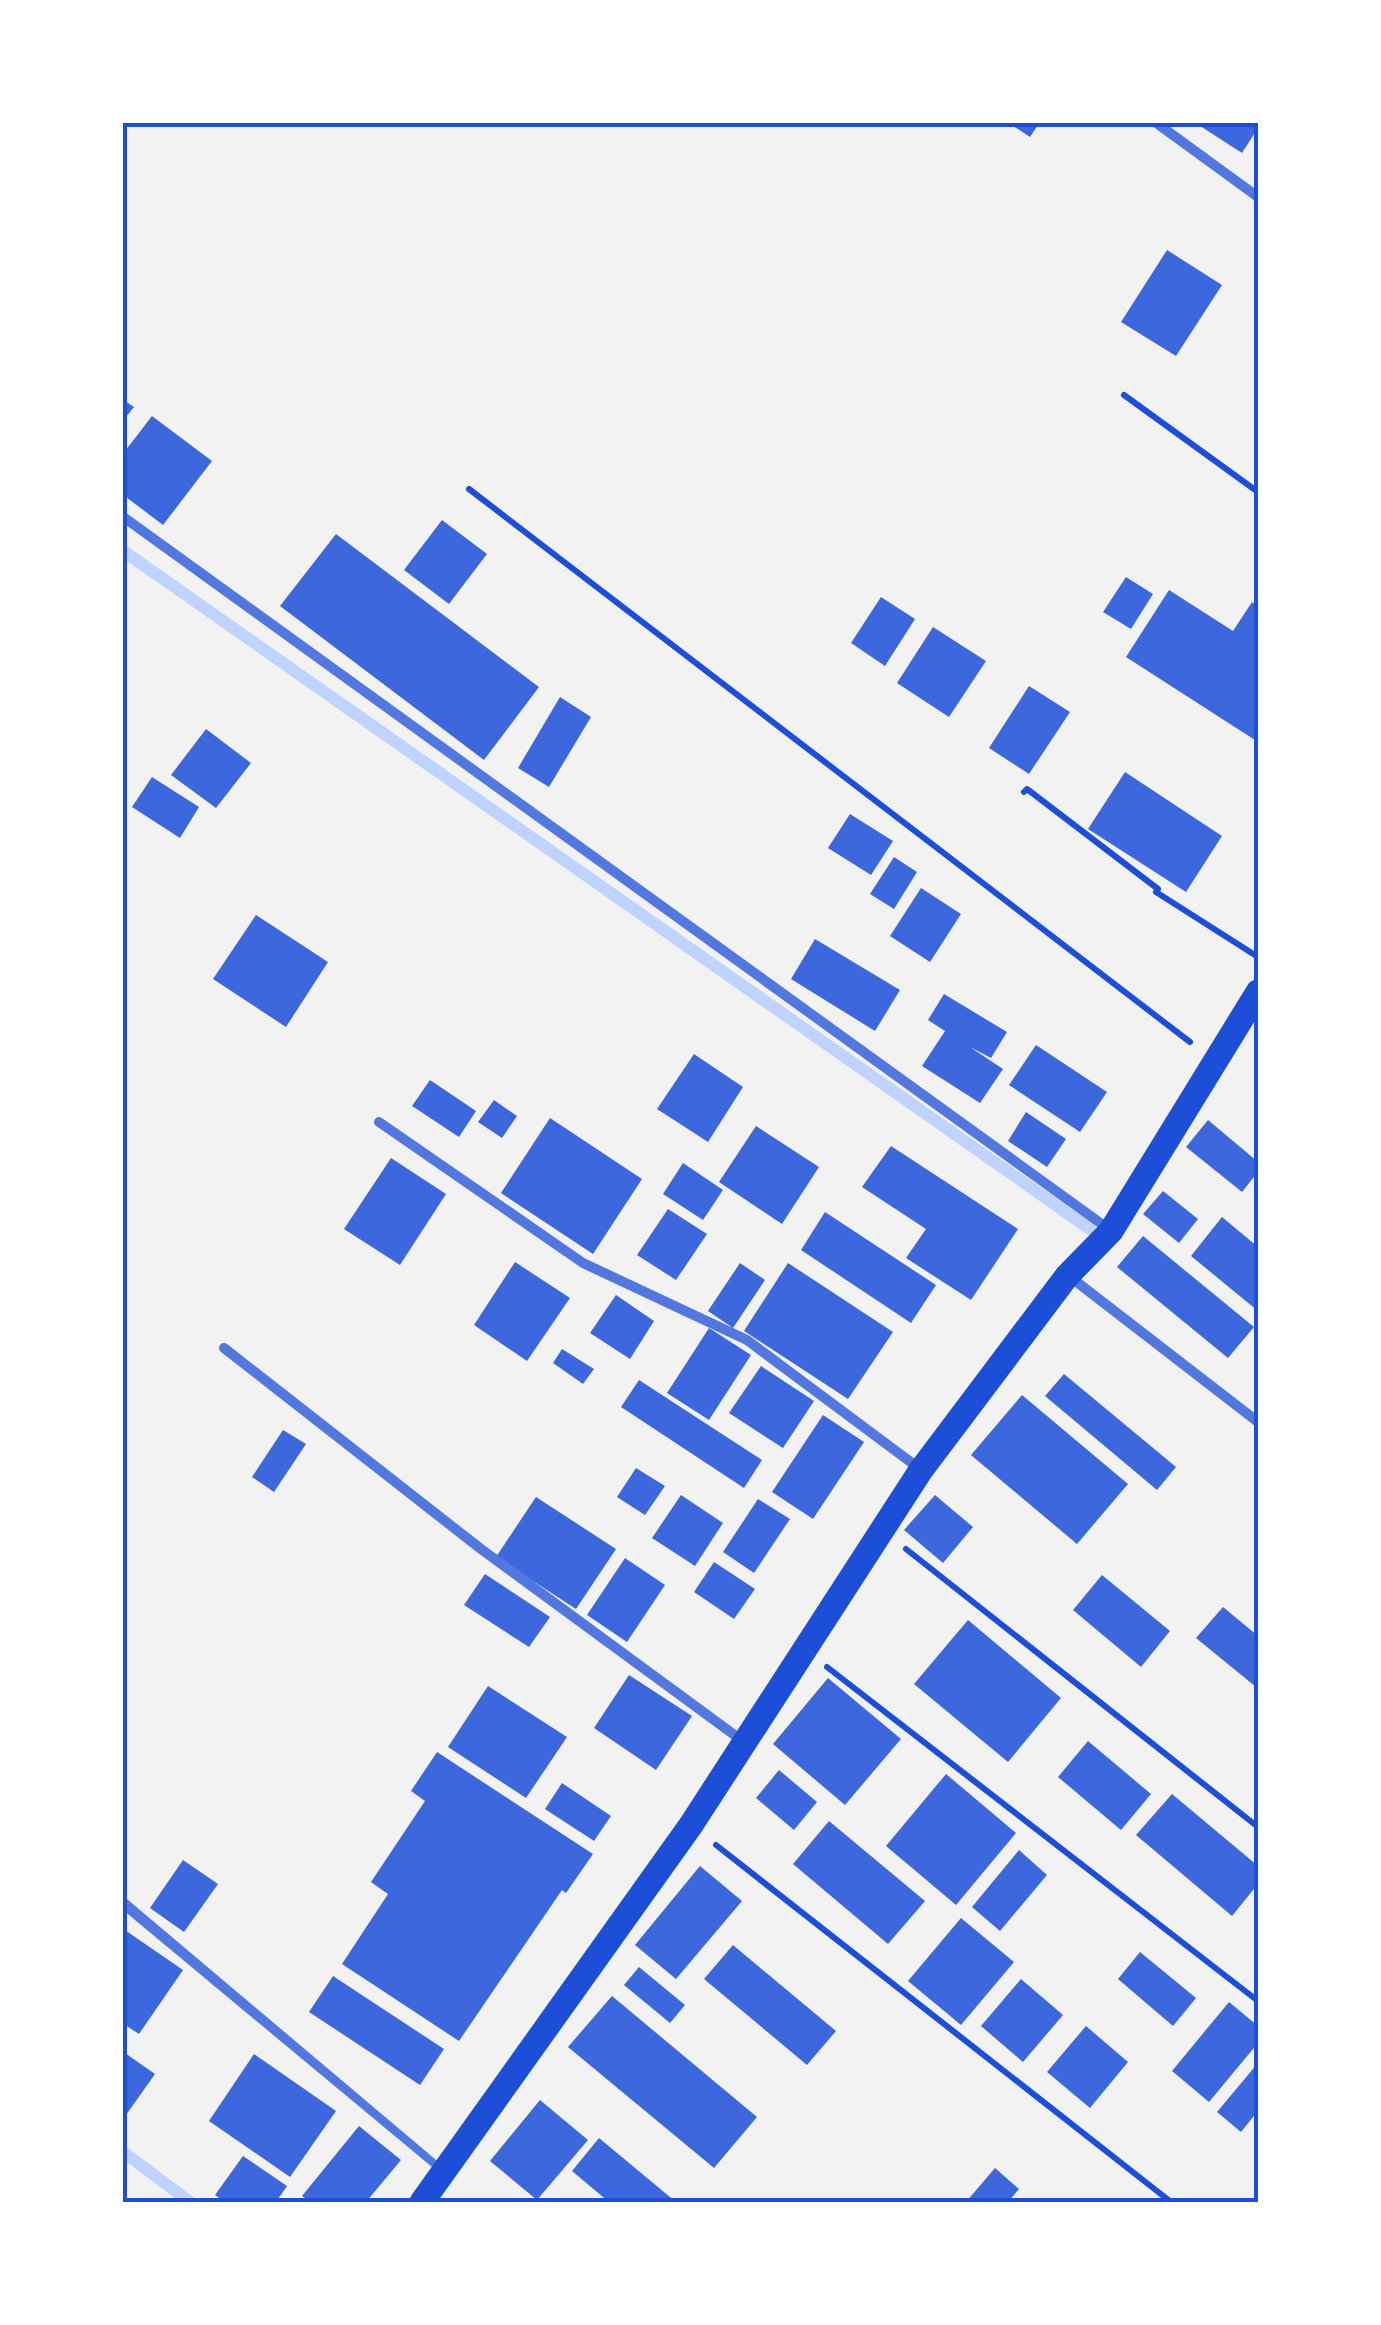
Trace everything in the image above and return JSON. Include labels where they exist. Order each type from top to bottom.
[{"type":"main road","points":[[422,2202],[691,1825],[921,1470],[1068,1276],[1110,1230],[1258,992]]},
{"type":"street","points":[[1154,122],[1258,197]]},
{"type":"street","points":[[122,516],[1110,1230]]},
{"type":"street","points":[[379,1122],[583,1263],[747,1340],[921,1470]]},
{"type":"street","points":[[1068,1276],[1258,1422]]},
{"type":"street","points":[[224,1348],[481,1549],[745,1743]]},
{"type":"lane","points":[[122,1902],[444,2170]]},
{"type":"path","points":[[1124,395],[1258,492]]},
{"type":"path","points":[[469,490],[1215,1061]]},
{"type":"path","points":[[1024,792],[1026,789],[1041,800],[1158,889],[1156,892],[1258,957]]},
{"type":"path","points":[[882,1529],[1258,1827]]},
{"type":"path","points":[[803,1648],[1258,2001]]},
{"type":"path","points":[[691,1825],[1171,2202]]},
{"type":"building","points":[[1007,122],[1040,122],[1030,137]]},
{"type":"building","points":[[1194,122],[1258,122],[1258,128],[1242,153]]},
{"type":"building","points":[[1167,250],[1222,285],[1176,356],[1121,322]]},
{"type":"building","points":[[122,399],[134,407],[122,422]]},
{"type":"building","points":[[152,416],[212,461],[163,525],[122,494],[122,455]]},
{"type":"building","points":[[442,520],[487,554],[449,604],[404,570]]},
{"type":"building","points":[[336,534],[539,687],[484,760],[280,606]]},
{"type":"building","points":[[1126,577],[1153,594],[1131,629],[1103,612]]},
{"type":"building","points":[[1169,590],[1233,631],[1252,602],[1258,606],[1258,742],[1126,657]]},
{"type":"building","points":[[881,597],[915,619],[885,666],[851,643]]},
{"type":"building","points":[[933,627],[986,661],[949,717],[897,683]]},
{"type":"building","points":[[1029,686],[1070,712],[1029,774],[989,748]]},
{"type":"building","points":[[560,697],[591,717],[549,787],[518,768]]},
{"type":"building","points":[[206,729],[251,763],[216,808],[171,775]]},
{"type":"building","points":[[1125,772],[1222,836],[1186,892],[1088,829]]},
{"type":"building","points":[[152,777],[199,807],[180,838],[132,807]]},
{"type":"building","points":[[850,814],[893,841],[871,875],[828,848]]},
{"type":"building","points":[[894,857],[917,872],[894,909],[870,894]]},
{"type":"building","points":[[921,888],[961,914],[930,962],[890,936]]},
{"type":"building","points":[[256,915],[328,962],[286,1027],[213,979]]},
{"type":"building","points":[[815,939],[900,990],[875,1031],[791,979]]},
{"type":"building","points":[[944,994],[1007,1032],[991,1058],[970,1047],[1003,1069],[980,1103],[922,1066],[945,1031],[928,1020]]},
{"type":"building","points":[[1036,1045],[1107,1092],[1080,1132],[1009,1085]]},
{"type":"building","points":[[694,1054],[743,1087],[708,1142],[657,1109]]},
{"type":"building","points":[[430,1080],[476,1111],[459,1137],[412,1106]]},
{"type":"building","points":[[494,1100],[517,1116],[502,1138],[478,1122]]},
{"type":"building","points":[[1026,1112],[1066,1139],[1047,1167],[1008,1141]]},
{"type":"building","points":[[550,1118],[642,1179],[593,1254],[501,1193]]},
{"type":"building","points":[[1208,1120],[1258,1162],[1258,1172],[1242,1192],[1186,1147]]},
{"type":"building","points":[[756,1126],[819,1167],[782,1224],[719,1182]]},
{"type":"building","points":[[891,1146],[1018,1229],[971,1300],[906,1258],[926,1229],[862,1187]]},
{"type":"building","points":[[391,1158],[446,1194],[400,1265],[344,1229]]},
{"type":"building","points":[[683,1163],[723,1190],[703,1220],[663,1194]]},
{"type":"building","points":[[1163,1191],[1198,1219],[1179,1243],[1143,1214]]},
{"type":"building","points":[[668,1209],[707,1234],[676,1280],[637,1255]]},
{"type":"building","points":[[825,1212],[936,1285],[911,1323],[801,1250]]},
{"type":"building","points":[[1222,1217],[1258,1247],[1258,1311],[1191,1256]]},
{"type":"building","points":[[1143,1236],[1254,1327],[1228,1358],[1117,1267]]},
{"type":"building","points":[[515,1262],[570,1298],[527,1361],[474,1325]]},
{"type":"building","points":[[740,1263],[765,1280],[733,1328],[708,1311]]},
{"type":"building","points":[[788,1263],[893,1332],[848,1399],[744,1331]]},
{"type":"building","points":[[616,1295],[654,1321],[630,1359],[590,1333]]},
{"type":"building","points":[[709,1328],[751,1355],[709,1420],[667,1393]]},
{"type":"building","points":[[562,1349],[594,1369],[583,1384],[553,1363]]},
{"type":"building","points":[[761,1366],[814,1401],[783,1448],[729,1413]]},
{"type":"building","points":[[1064,1374],[1176,1467],[1157,1490],[1045,1396]]},
{"type":"building","points":[[639,1380],[762,1460],[744,1488],[621,1407]]},
{"type":"building","points":[[1022,1395],[1128,1484],[1077,1544],[971,1455]]},
{"type":"building","points":[[823,1415],[864,1442],[813,1519],[772,1492]]},
{"type":"building","points":[[283,1430],[306,1444],[274,1492],[252,1477]]},
{"type":"building","points":[[636,1468],[665,1486],[645,1515],[617,1497]]},
{"type":"building","points":[[681,1495],[723,1523],[695,1566],[652,1538]]},
{"type":"building","points":[[935,1495],[973,1527],[943,1563],[904,1530]]},
{"type":"building","points":[[536,1497],[616,1549],[576,1609],[496,1557]]},
{"type":"building","points":[[758,1499],[790,1519],[754,1573],[723,1552]]},
{"type":"building","points":[[625,1558],[665,1585],[627,1642],[587,1615]]},
{"type":"building","points":[[714,1562],[755,1589],[734,1619],[694,1592]]},
{"type":"building","points":[[485,1574],[550,1617],[529,1647],[464,1605]]},
{"type":"building","points":[[1102,1575],[1170,1631],[1141,1667],[1073,1610]]},
{"type":"building","points":[[1223,1607],[1258,1636],[1256,1687],[1196,1638]]},
{"type":"building","points":[[968,1620],[1061,1698],[1008,1762],[914,1684]]},
{"type":"building","points":[[629,1675],[692,1716],[656,1770],[594,1728]]},
{"type":"building","points":[[828,1678],[901,1739],[845,1805],[773,1744]]},
{"type":"building","points":[[488,1686],[567,1737],[526,1798],[448,1747]]},
{"type":"building","points":[[1088,1741],[1151,1794],[1121,1830],[1058,1777]]},
{"type":"building","points":[[437,1752],[593,1854],[566,1893],[562,1890],[459,2041],[342,1964],[388,1894],[371,1882],[425,1801],[411,1791]]},
{"type":"building","points":[[779,1770],[817,1802],[794,1830],[756,1798]]},
{"type":"building","points":[[946,1774],[1016,1833],[956,1905],[886,1846]]},
{"type":"building","points":[[562,1783],[611,1816],[594,1841],[545,1809]]},
{"type":"building","points":[[1172,1794],[1258,1866],[1258,1884],[1232,1916],[1136,1835]]},
{"type":"building","points":[[829,1821],[925,1901],[888,1944],[793,1864]]},
{"type":"building","points":[[1019,1850],[1047,1875],[1000,1931],[972,1907]]},
{"type":"building","points":[[183,1860],[218,1884],[184,1932],[150,1908]]},
{"type":"building","points":[[700,1866],[742,1901],[676,1979],[635,1945]]},
{"type":"building","points":[[961,1918],[1014,1962],[961,2025],[908,1981]]},
{"type":"building","points":[[122,1928],[183,1970],[139,2034],[122,2023]]},
{"type":"building","points":[[733,1945],[836,2031],[807,2065],[704,1979]]},
{"type":"building","points":[[1140,1952],[1196,1998],[1173,2026],[1118,1979]]},
{"type":"building","points":[[639,1967],[685,2005],[670,2023],[624,1985]]},
{"type":"building","points":[[333,1976],[444,2049],[420,2085],[309,2012]]},
{"type":"building","points":[[1021,1979],[1063,2015],[1023,2062],[981,2026]]},
{"type":"building","points":[[612,1996],[757,2117],[714,2168],[568,2047]]},
{"type":"building","points":[[1229,2002],[1258,2026],[1258,2043],[1209,2102],[1172,2071]]},
{"type":"building","points":[[1086,2026],[1128,2062],[1090,2108],[1047,2072]]},
{"type":"building","points":[[125,2053],[155,2074],[126,2115],[122,2113]]},
{"type":"building","points":[[254,2054],[336,2111],[290,2177],[209,2121]]},
{"type":"building","points":[[1258,2063],[1258,2111],[1241,2132],[1217,2112]]},
{"type":"building","points":[[540,2100],[588,2140],[537,2200],[490,2161]]},
{"type":"building","points":[[359,2126],[401,2160],[366,2202],[310,2202],[302,2196]]},
{"type":"building","points":[[599,2138],[676,2202],[609,2202],[572,2171]]},
{"type":"building","points":[[243,2156],[287,2186],[276,2202],[225,2202],[215,2195]]},
{"type":"building","points":[[995,2168],[1019,2189],[1008,2202],[966,2202]]},
{"type":"waterway","points":[[122,550],[1090,1229]]},
{"type":"waterway","points":[[122,2151],[190,2202]]}]
